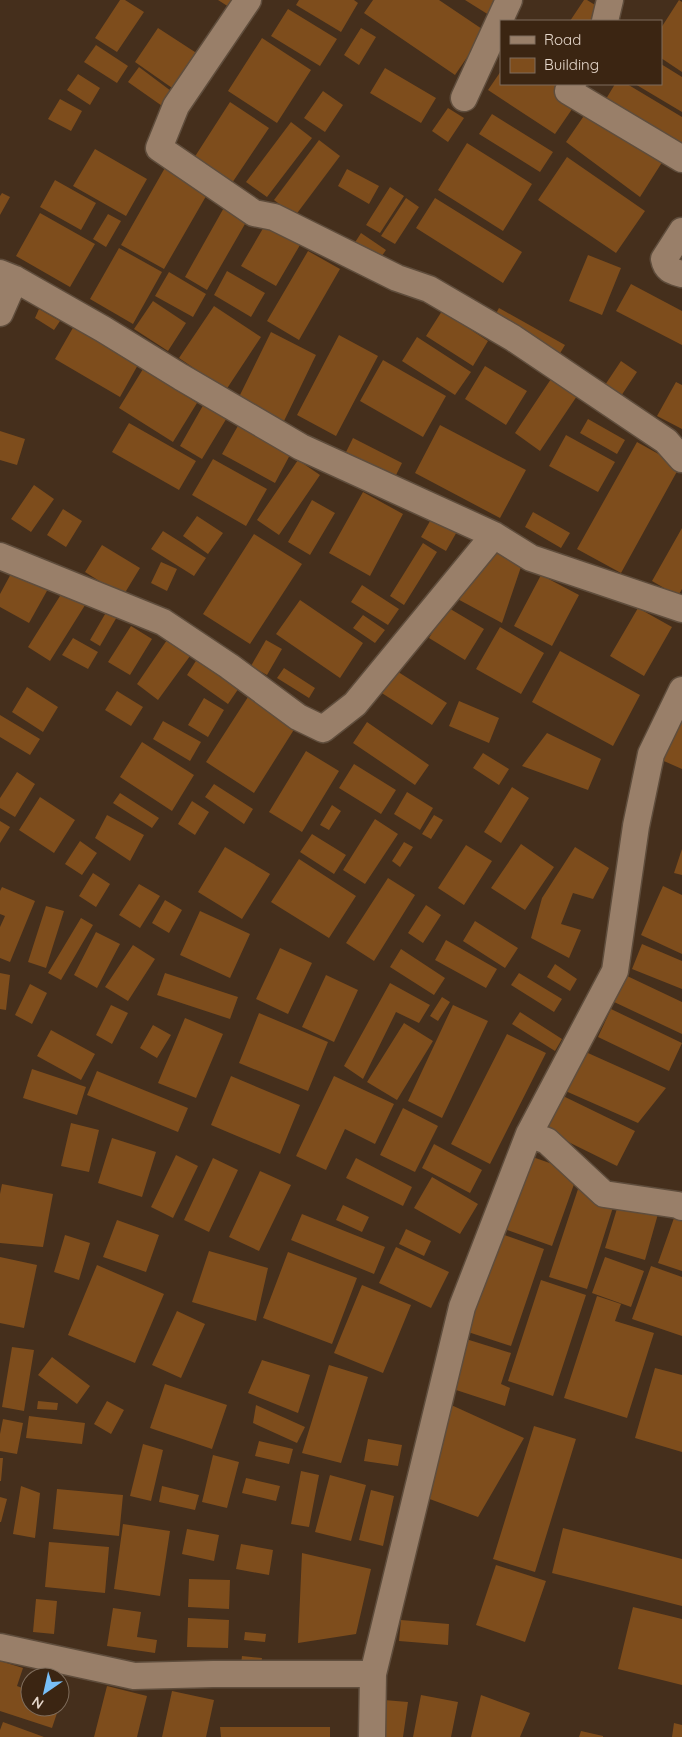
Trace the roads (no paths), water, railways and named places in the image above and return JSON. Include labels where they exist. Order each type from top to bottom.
[{"type":"street","points":[[248,0],[176,106],[159,148],[254,213],[274,217],[397,278],[429,289],[513,338],[666,441],[682,459]]},
{"type":"street","points":[[464,98],[509,0]]},
{"type":"street","points":[[605,20],[610,0]]},
{"type":"street","points":[[572,85],[568,91],[682,159]]},
{"type":"street","points":[[682,231],[664,259],[665,266],[682,274]]},
{"type":"street","points":[[0,312],[7,276],[103,329],[181,377],[301,446],[494,535],[531,558],[682,609]]},
{"type":"street","points":[[0,556],[163,622],[229,666],[298,717],[323,729],[355,704],[494,535]]},
{"type":"street","points":[[372,1737],[373,1674],[462,1307],[529,1134],[614,971],[636,826],[651,754],[682,690]]},
{"type":"street","points":[[529,1134],[547,1141],[604,1194],[682,1207]]},
{"type":"street","points":[[0,1647],[134,1676],[373,1674]]}]
